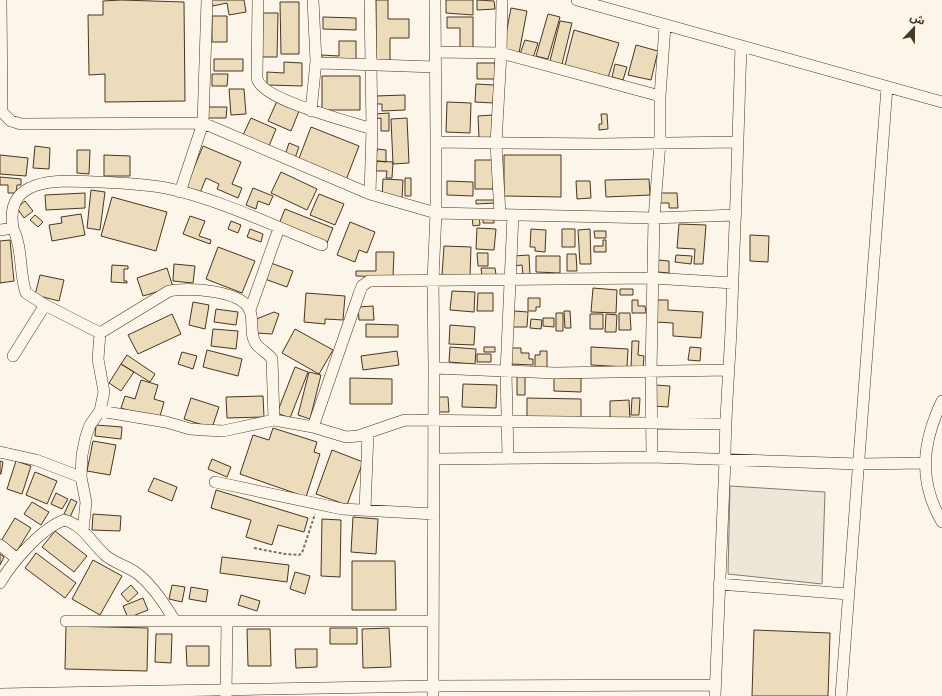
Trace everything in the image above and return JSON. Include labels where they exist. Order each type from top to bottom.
[{"type":"street","points":[[1,0],[2,112],[11,121],[21,124],[203,123],[370,194],[436,212],[654,218],[736,215]]},
{"type":"street","points":[[180,192],[203,123],[207,0]]},
{"type":"street","points":[[258,0],[258,81],[261,86],[311,111],[372,129]]},
{"type":"street","points":[[311,111],[316,61],[313,0]]},
{"type":"street","points":[[370,0],[372,129],[370,194]]},
{"type":"street","points":[[433,691],[432,621],[435,459],[433,420],[434,368],[432,280],[436,212],[434,0]]},
{"type":"street","points":[[500,214],[496,144],[501,54],[502,0]]},
{"type":"street","points":[[577,0],[665,26],[942,102]]},
{"type":"street","points":[[652,457],[652,278],[654,218],[660,143],[660,96],[665,26]]},
{"type":"street","points":[[0,694],[715,691],[725,460],[725,424],[736,215],[741,46]]},
{"type":"street","points":[[435,52],[501,54],[660,96]]},
{"type":"street","points":[[316,61],[320,63],[435,67]]},
{"type":"street","points":[[841,696],[887,87]]},
{"type":"street","points":[[436,142],[496,144],[738,142]]},
{"type":"street","points":[[100,334],[45,305],[26,293],[19,246],[13,228],[12,209],[15,201],[23,192],[38,184],[53,181],[110,183],[165,188],[205,199],[322,245]]},
{"type":"street","points":[[508,458],[506,372],[514,215]]},
{"type":"street","points":[[0,230],[13,228]]},
{"type":"street","points":[[274,420],[272,359],[256,343],[252,334],[250,310],[279,228]]},
{"type":"street","points":[[313,427],[362,286],[369,281],[652,278],[733,283]]},
{"type":"street","points":[[100,334],[169,291],[181,288],[220,292],[245,304],[250,310]]},
{"type":"street","points":[[13,356],[45,305]]},
{"type":"street","points":[[83,531],[86,502],[81,477],[82,455],[90,425],[100,412],[104,392],[98,359],[100,334]]},
{"type":"street","points":[[434,368],[506,372],[651,372],[729,370]]},
{"type":"street","points":[[942,401],[931,427],[925,463],[928,492],[934,509],[942,522]]},
{"type":"street","points":[[100,412],[166,422],[190,429],[223,431],[274,420],[313,427],[346,437],[368,433],[405,420],[725,424]]},
{"type":"street","points":[[365,510],[368,433]]},
{"type":"street","points":[[0,452],[36,460],[81,477]]},
{"type":"street","points":[[435,459],[652,457],[859,464],[925,463]]},
{"type":"street","points":[[215,482],[317,505],[342,509],[434,514]]},
{"type":"street","points":[[0,583],[8,570],[48,528],[64,520],[73,522],[105,555],[143,578],[164,602],[175,621]]},
{"type":"street","points":[[0,545],[18,559]]},
{"type":"street","points":[[719,584],[848,594]]},
{"type":"street","points":[[66,621],[432,621]]},
{"type":"street","points":[[226,692],[227,621]]},
{"type":"path","points":[[254,548],[285,554],[299,555],[302,553],[317,505]]},
{"type":"shaded area","points":[[730,486],[825,492],[822,584],[728,574]]},
{"type":"building","points":[[121,0],[184,2],[185,101],[105,102],[105,74],[89,75],[88,15],[103,15],[103,1]]},
{"type":"building","points":[[212,0],[244,0],[246,12],[229,15],[227,3],[213,6]]},
{"type":"building","points":[[376,0],[388,0],[388,19],[409,19],[409,38],[390,38],[390,61],[376,61]]},
{"type":"building","points":[[446,0],[473,0],[473,15],[446,13]]},
{"type":"building","points":[[477,0],[494,1],[495,9],[477,10]]},
{"type":"building","points":[[280,2],[299,2],[299,54],[281,54]]},
{"type":"building","points":[[511,8],[527,11],[519,53],[503,50]]},
{"type":"building","points":[[263,13],[278,13],[277,57],[262,57]]},
{"type":"building","points":[[548,14],[560,17],[548,59],[536,56]]},
{"type":"building","points":[[212,16],[227,16],[227,42],[212,42]]},
{"type":"building","points":[[323,17],[356,18],[356,30],[323,29]]},
{"type":"building","points":[[447,17],[473,17],[473,49],[460,49],[460,28],[447,28]]},
{"type":"building","points":[[560,21],[572,23],[562,64],[550,61]]},
{"type":"building","points":[[574,30],[619,43],[608,78],[565,65]]},
{"type":"building","points":[[525,40],[538,43],[533,58],[520,54]]},
{"type":"building","points":[[339,41],[356,41],[356,61],[322,61],[322,55],[339,56]]},
{"type":"building","points":[[636,45],[658,51],[651,80],[628,75]]},
{"type":"building","points":[[214,59],[243,59],[243,71],[214,71]]},
{"type":"building","points":[[284,62],[302,63],[302,86],[267,85],[267,72],[284,73]]},
{"type":"building","points":[[477,63],[495,63],[495,79],[477,79]]},
{"type":"building","points":[[615,64],[627,67],[623,80],[612,77]]},
{"type":"building","points":[[212,74],[228,74],[227,86],[212,86]]},
{"type":"building","points":[[322,76],[360,76],[360,110],[322,110]]},
{"type":"building","points":[[476,84],[494,85],[493,103],[475,102]]},
{"type":"building","points":[[229,89],[244,89],[246,114],[231,115]]},
{"type":"building","points":[[405,95],[405,110],[382,111],[382,104],[375,104],[375,96]]},
{"type":"building","points":[[277,101],[299,111],[291,131],[268,121]]},
{"type":"building","points":[[447,102],[471,103],[470,133],[446,132]]},
{"type":"building","points":[[207,107],[227,107],[226,118],[207,118]]},
{"type":"building","points":[[389,113],[389,131],[381,131],[381,118],[375,119],[375,114]]},
{"type":"building","points":[[601,114],[607,114],[608,129],[599,130],[599,124],[602,124]]},
{"type":"building","points":[[493,115],[494,138],[479,138],[478,116]]},
{"type":"building","points":[[251,118],[276,129],[269,146],[243,135]]},
{"type":"building","points":[[407,118],[409,163],[393,164],[391,119]]},
{"type":"building","points":[[311,127],[359,146],[346,180],[298,161]]},
{"type":"building","points":[[289,143],[299,147],[295,158],[285,155]]},
{"type":"building","points":[[35,146],[50,148],[49,169],[33,168]]},
{"type":"building","points":[[203,146],[241,162],[232,184],[242,188],[238,198],[217,189],[219,184],[206,178],[200,193],[186,187]]},
{"type":"building","points":[[377,149],[386,150],[386,162],[376,161]]},
{"type":"building","points":[[77,150],[90,150],[89,174],[77,173]]},
{"type":"building","points":[[0,155],[28,158],[26,176],[0,174]]},
{"type":"building","points":[[104,155],[130,156],[130,176],[104,176]]},
{"type":"building","points":[[504,155],[561,155],[561,197],[504,196]]},
{"type":"building","points":[[475,160],[494,160],[493,189],[475,189]]},
{"type":"building","points":[[377,161],[393,162],[392,178],[386,178],[387,171],[376,171]]},
{"type":"building","points":[[281,172],[317,189],[307,210],[271,193]]},
{"type":"building","points":[[0,177],[21,179],[21,185],[17,185],[16,193],[8,193],[8,185],[0,185]]},
{"type":"building","points":[[405,178],[411,178],[411,196],[405,196]]},
{"type":"building","points":[[383,179],[403,180],[402,199],[382,197]]},
{"type":"building","points":[[649,179],[650,195],[606,197],[605,180]]},
{"type":"building","points":[[447,181],[473,182],[473,196],[447,195]]},
{"type":"building","points":[[576,181],[590,181],[591,198],[577,199]]},
{"type":"building","points":[[253,188],[273,196],[269,205],[258,201],[256,209],[246,205]]},
{"type":"building","points":[[91,190],[105,192],[100,230],[87,228]]},
{"type":"building","points":[[85,193],[85,208],[46,210],[45,195]]},
{"type":"building","points":[[659,193],[677,193],[678,208],[669,208],[669,203],[660,203]]},
{"type":"building","points":[[319,194],[344,204],[335,225],[310,215]]},
{"type":"building","points":[[112,197],[167,212],[156,251],[101,236]]},
{"type":"building","points":[[476,200],[495,200],[495,203],[476,204]]},
{"type":"building","points":[[25,201],[33,211],[24,218],[17,208]]},
{"type":"building","points":[[285,209],[333,228],[327,243],[279,224]]},
{"type":"building","points":[[81,214],[85,235],[52,241],[49,225],[62,223],[61,217]]},
{"type":"building","points":[[35,215],[43,222],[38,227],[30,220]]},
{"type":"building","points":[[472,215],[479,215],[480,225],[473,226]]},
{"type":"building","points":[[190,216],[205,221],[199,236],[211,240],[210,244],[183,234]]},
{"type":"building","points":[[483,219],[494,219],[494,223],[483,223]]},
{"type":"building","points":[[231,221],[241,225],[238,233],[228,229]]},
{"type":"building","points":[[350,222],[375,232],[367,253],[359,250],[355,262],[337,255]]},
{"type":"building","points":[[679,224],[706,225],[703,264],[694,264],[695,249],[677,248]]},
{"type":"building","points":[[477,228],[496,229],[494,250],[476,249]]},
{"type":"building","points":[[250,229],[263,234],[261,242],[247,237]]},
{"type":"building","points":[[531,229],[546,230],[545,252],[535,251],[535,247],[530,247]]},
{"type":"building","points":[[562,229],[575,229],[575,247],[562,247]]},
{"type":"building","points":[[590,229],[591,264],[580,264],[578,230]]},
{"type":"building","points":[[594,231],[606,231],[606,238],[595,238]]},
{"type":"building","points":[[750,235],[769,236],[768,262],[750,261]]},
{"type":"building","points":[[10,240],[14,281],[0,283],[0,241]]},
{"type":"building","points":[[603,240],[606,240],[606,252],[594,252],[594,246],[603,246]]},
{"type":"building","points":[[444,246],[471,247],[470,277],[442,275]]},
{"type":"building","points":[[218,247],[255,261],[242,293],[206,279]]},
{"type":"building","points":[[376,252],[394,252],[393,277],[356,276],[356,271],[376,271]]},
{"type":"building","points":[[477,253],[488,253],[488,266],[478,266]]},
{"type":"building","points":[[567,254],[576,254],[577,271],[567,271]]},
{"type":"building","points":[[529,255],[530,275],[523,275],[522,265],[514,266],[513,256]]},
{"type":"building","points":[[676,255],[692,256],[691,264],[675,262]]},
{"type":"building","points":[[536,256],[560,256],[560,273],[536,272]]},
{"type":"building","points":[[658,260],[669,261],[669,273],[658,272]]},
{"type":"building","points":[[268,262],[293,271],[287,287],[262,278]]},
{"type":"building","points":[[174,264],[195,266],[193,283],[173,281]]},
{"type":"building","points":[[112,265],[128,266],[128,269],[124,269],[124,281],[127,281],[127,283],[111,282]]},
{"type":"building","points":[[167,268],[173,287],[143,296],[137,278]]},
{"type":"building","points":[[481,268],[495,268],[496,275],[482,276]]},
{"type":"building","points":[[40,275],[64,280],[59,301],[35,295]]},
{"type":"building","points":[[593,288],[617,290],[616,313],[591,312]]},
{"type":"building","points":[[620,289],[633,289],[633,295],[620,295]]},
{"type":"building","points":[[452,291],[475,292],[474,312],[450,310]]},
{"type":"building","points":[[306,293],[345,296],[343,320],[325,319],[325,324],[304,322]]},
{"type":"building","points":[[478,293],[493,293],[493,311],[477,311]]},
{"type":"building","points":[[528,298],[540,298],[540,307],[536,307],[536,311],[528,311]]},
{"type":"building","points":[[632,300],[638,300],[638,306],[645,306],[646,313],[632,313]]},
{"type":"building","points":[[656,300],[668,300],[668,310],[703,312],[701,338],[673,336],[673,323],[655,322]]},
{"type":"building","points":[[193,302],[209,305],[205,329],[189,325]]},
{"type":"building","points":[[373,306],[374,320],[359,320],[358,307]]},
{"type":"building","points":[[216,309],[238,312],[236,325],[214,322]]},
{"type":"building","points":[[514,311],[528,312],[527,327],[513,327]]},
{"type":"building","points":[[564,311],[570,311],[571,328],[565,328]]},
{"type":"building","points":[[274,312],[279,314],[272,334],[256,333],[254,320]]},
{"type":"building","points":[[556,313],[563,313],[563,331],[556,331]]},
{"type":"building","points":[[619,313],[630,313],[631,330],[619,330]]},
{"type":"building","points":[[172,314],[181,334],[138,354],[128,335]]},
{"type":"building","points":[[590,314],[603,314],[603,329],[590,329]]},
{"type":"building","points":[[606,314],[617,315],[616,332],[605,332]]},
{"type":"building","points":[[543,318],[554,318],[554,327],[543,326]]},
{"type":"building","points":[[531,319],[542,320],[541,329],[530,328]]},
{"type":"building","points":[[366,324],[398,325],[398,337],[366,337]]},
{"type":"building","points":[[450,325],[475,327],[474,345],[449,344]]},
{"type":"building","points":[[213,329],[238,331],[236,349],[211,346]]},
{"type":"building","points":[[295,329],[333,350],[319,374],[282,353]]},
{"type":"building","points":[[632,341],[639,341],[638,355],[644,356],[643,370],[631,369]]},
{"type":"building","points":[[450,347],[476,349],[475,364],[449,362]]},
{"type":"building","points":[[484,347],[495,347],[495,352],[484,352]]},
{"type":"building","points":[[591,347],[628,349],[627,367],[591,365]]},
{"type":"building","points":[[690,347],[701,348],[700,361],[688,360]]},
{"type":"building","points":[[511,348],[521,348],[521,353],[529,353],[529,359],[533,359],[533,365],[510,364]]},
{"type":"building","points":[[207,350],[242,359],[238,376],[203,367]]},
{"type":"building","points":[[397,351],[399,365],[363,370],[361,356]]},
{"type":"building","points":[[540,351],[547,351],[547,368],[535,368],[535,355],[540,355]]},
{"type":"building","points":[[182,352],[197,356],[193,369],[178,364]]},
{"type":"building","points":[[477,354],[491,354],[491,362],[477,362]]},
{"type":"building","points":[[127,355],[155,374],[150,382],[121,364]]},
{"type":"building","points":[[121,364],[134,372],[121,391],[109,383]]},
{"type":"building","points":[[295,367],[308,372],[290,418],[277,413]]},
{"type":"building","points":[[309,372],[321,375],[310,419],[298,415]]},
{"type":"building","points":[[517,376],[525,376],[525,395],[517,395]]},
{"type":"building","points":[[350,378],[392,379],[392,404],[350,404]]},
{"type":"building","points":[[554,378],[581,378],[581,392],[554,391]]},
{"type":"building","points":[[141,380],[158,385],[154,399],[164,402],[159,420],[121,408],[125,396],[135,399]]},
{"type":"building","points":[[463,384],[497,385],[496,408],[462,407]]},
{"type":"building","points":[[655,385],[670,386],[668,407],[654,406]]},
{"type":"building","points":[[263,396],[264,417],[227,418],[226,397]]},
{"type":"building","points":[[439,397],[448,397],[449,412],[439,412]]},
{"type":"building","points":[[191,398],[219,407],[212,428],[184,419]]},
{"type":"building","points":[[527,398],[581,399],[581,418],[527,417]]},
{"type":"building","points":[[632,398],[640,398],[639,415],[631,415]]},
{"type":"building","points":[[629,400],[630,420],[610,421],[610,401]]},
{"type":"building","points":[[96,425],[122,427],[121,439],[95,436]]},
{"type":"building","points":[[273,428],[317,442],[314,452],[320,454],[306,497],[240,474],[253,435],[269,440]]},
{"type":"building","points":[[93,441],[116,445],[110,475],[87,471]]},
{"type":"building","points":[[332,450],[363,462],[347,505],[316,494]]},
{"type":"building","points":[[212,459],[231,467],[227,477],[208,469]]},
{"type":"building","points":[[0,461],[3,462],[1,474],[0,474]]},
{"type":"building","points":[[16,461],[31,466],[22,494],[7,489]]},
{"type":"building","points":[[35,472],[57,481],[47,504],[26,495]]},
{"type":"building","points":[[154,478],[177,487],[172,501],[148,491]]},
{"type":"building","points":[[216,490],[308,518],[304,532],[278,525],[272,545],[246,537],[251,520],[211,508]]},
{"type":"building","points":[[56,493],[68,499],[62,509],[51,504]]},
{"type":"building","points":[[71,499],[77,502],[70,517],[64,514]]},
{"type":"building","points":[[32,502],[49,512],[41,525],[24,514]]},
{"type":"building","points":[[93,514],[121,516],[120,531],[92,530]]},
{"type":"building","points":[[353,517],[378,519],[376,554],[351,552]]},
{"type":"building","points":[[15,518],[31,528],[17,551],[1,541]]},
{"type":"building","points":[[322,519],[341,520],[340,577],[321,576]]},
{"type":"building","points":[[55,531],[87,556],[74,572],[42,547]]},
{"type":"building","points":[[36,553],[76,583],[65,598],[25,568]]},
{"type":"building","points":[[0,554],[4,557],[0,565]]},
{"type":"building","points":[[222,557],[289,565],[287,582],[220,573]]},
{"type":"building","points":[[93,560],[122,576],[100,615],[72,599]]},
{"type":"building","points":[[352,561],[395,561],[396,610],[352,610]]},
{"type":"building","points":[[295,572],[310,576],[305,594],[290,589]]},
{"type":"building","points":[[131,585],[138,593],[128,602],[121,594]]},
{"type":"building","points":[[172,585],[185,587],[182,602],[169,599]]},
{"type":"building","points":[[191,587],[208,590],[206,602],[189,599]]},
{"type":"building","points":[[241,595],[260,601],[257,611],[238,605]]},
{"type":"building","points":[[143,598],[148,610],[128,618],[123,606]]},
{"type":"building","points":[[66,626],[148,628],[147,671],[65,669]]},
{"type":"building","points":[[330,628],[357,628],[357,644],[330,644]]},
{"type":"building","points":[[389,628],[391,667],[363,668],[362,629]]},
{"type":"building","points":[[247,629],[270,629],[271,666],[248,666]]},
{"type":"building","points":[[754,630],[830,633],[828,696],[752,696]]},
{"type":"building","points":[[156,634],[172,634],[171,663],[155,662]]},
{"type":"building","points":[[186,646],[209,646],[209,666],[187,666]]},
{"type":"building","points":[[295,649],[317,649],[317,667],[296,668]]}]
